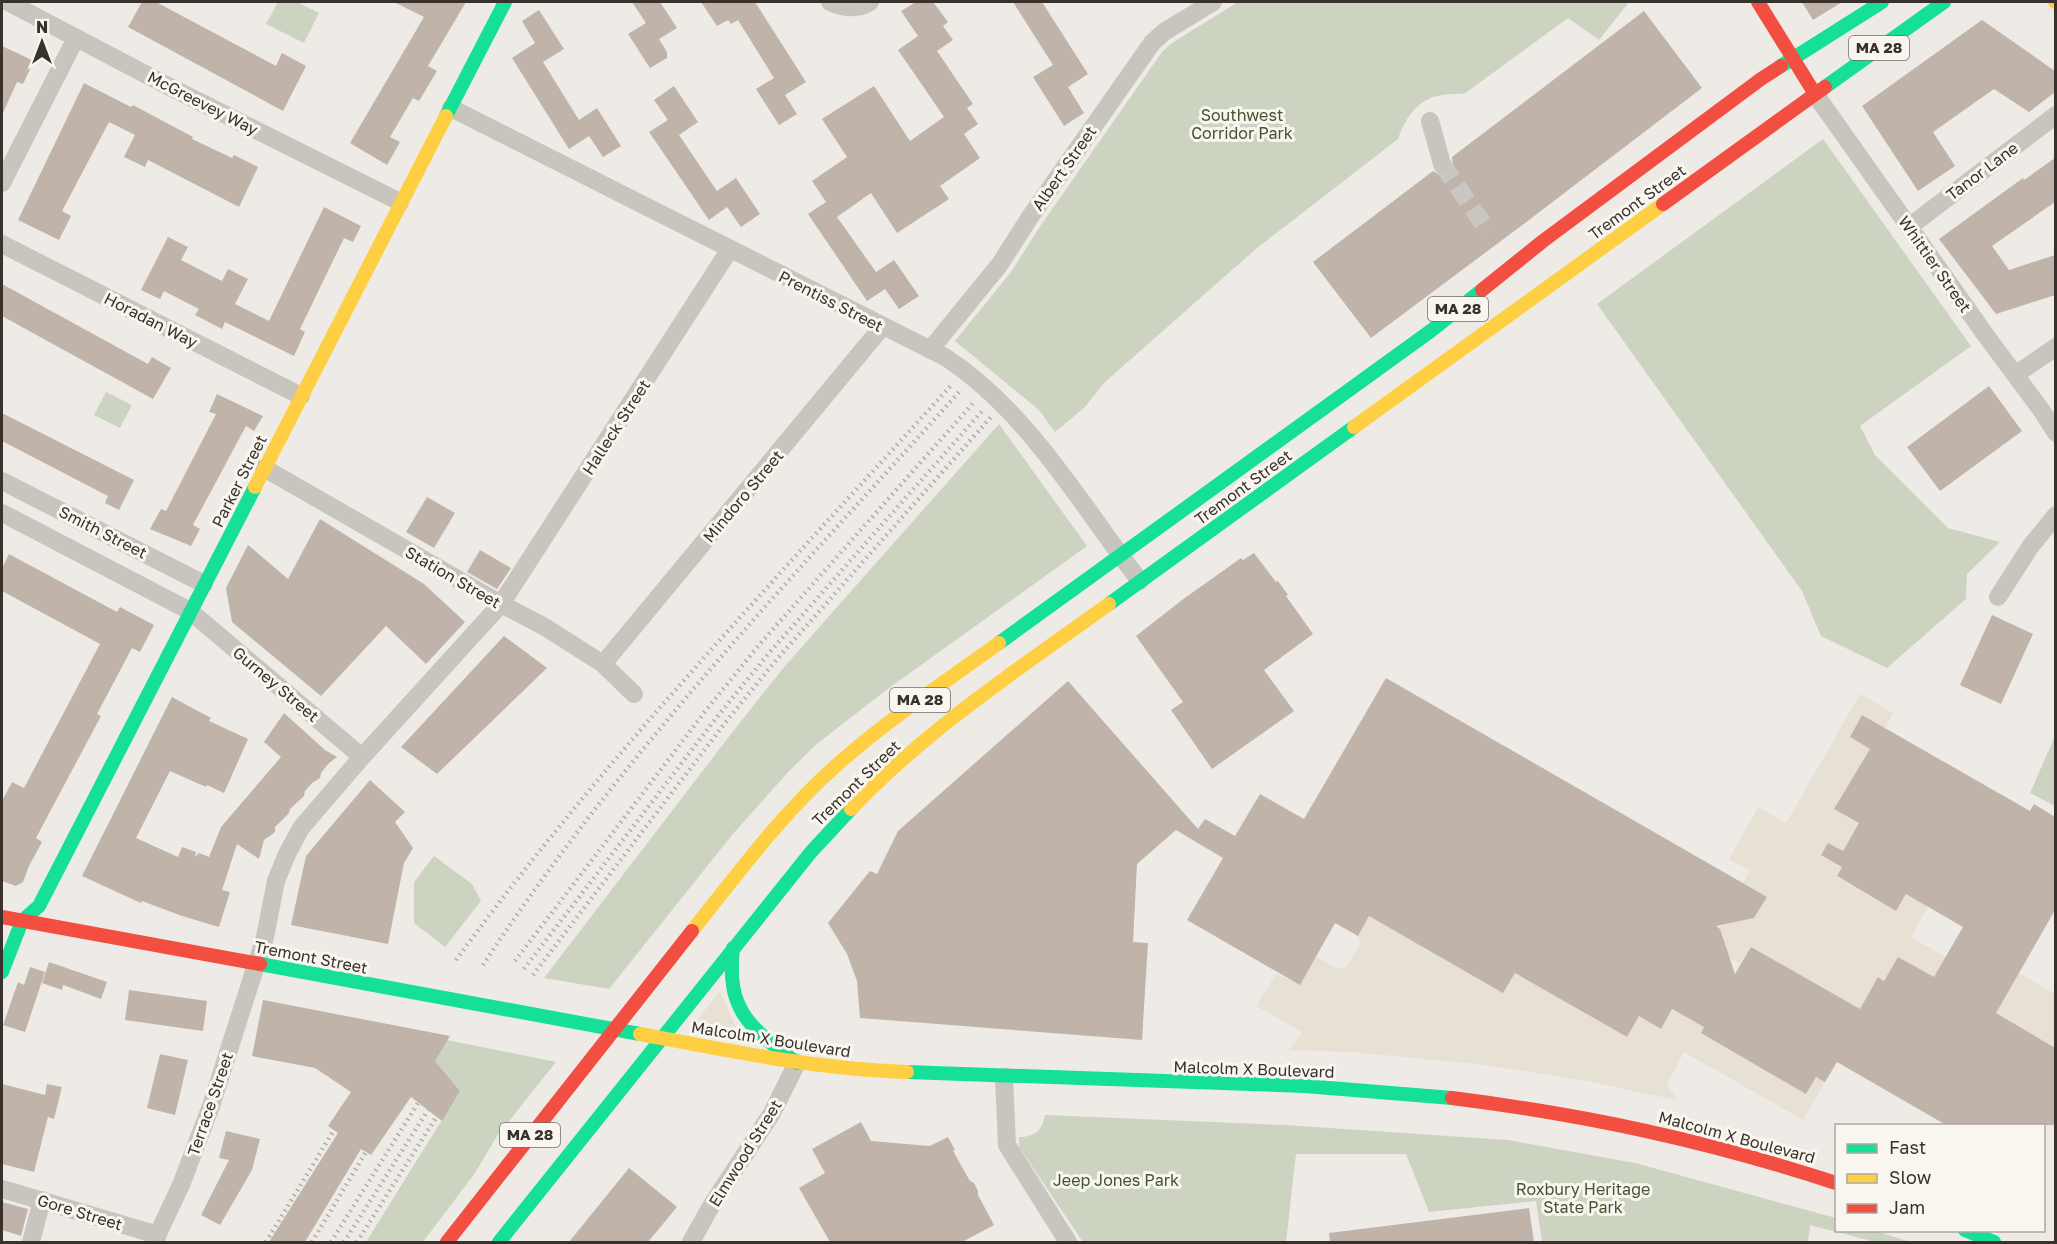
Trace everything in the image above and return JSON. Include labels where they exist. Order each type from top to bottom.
[{"type":"main road","name":"Parker Street","points":[[2,972],[22,921],[39,906],[505,2]]},
{"type":"main road","points":[[1758,2],[1815,94]]},
{"type":"main road","name":"Tremont Street","points":[[615,1029],[780,823],[838,764],[907,710],[1432,330],[1640,167],[1761,79],[1882,2]]},
{"type":"main road","name":"Tremont Street","points":[[2,917],[662,1038],[833,826],[883,777],[960,712],[1944,2]]},
{"type":"main road","points":[[733,948],[729,969],[730,983],[739,1010],[756,1030],[797,1063]]},
{"type":"main road","name":"MA 28","points":[[447,1242],[615,1029]]},
{"type":"main road","name":"MA 28","points":[[499,1242],[662,1038]]},
{"type":"main road","name":"Malcolm X Boulevard","points":[[662,1038],[797,1063],[873,1071],[1352,1089],[1502,1104],[1659,1133],[1750,1156],[1835,1183]]},
{"type":"main road","points":[[1970,1232],[1994,1242]]},
{"type":"street","name":"McGreevey Way","points":[[8,2],[400,202]]},
{"type":"street","points":[[830,2],[842,7],[863,6],[870,2]]},
{"type":"street","name":"Albert Street","points":[[930,350],[1000,264],[1030,217],[1152,43],[1164,32],[1213,2]]},
{"type":"street","points":[[2,183],[76,38]]},
{"type":"street","name":"Whittier Street","points":[[1815,94],[2055,433]]},
{"type":"street","name":"Prentiss Street","points":[[451,108],[960,367],[1033,438],[1140,581]]},
{"type":"street","name":"Tanor Lane","points":[[1909,227],[2055,115]]},
{"type":"street","points":[[1430,121],[1442,164]]},
{"type":"street","name":"Horadan Way","points":[[2,244],[301,396]]},
{"type":"street","name":"Halleck Street","points":[[501,604],[730,249]]},
{"type":"street","name":"Mindoro Street","points":[[603,664],[882,327]]},
{"type":"street","points":[[2015,375],[2055,346]]},
{"type":"street","name":"Station Street","points":[[264,468],[545,627],[603,664],[634,694]]},
{"type":"street","name":"Smith Street","points":[[2,481],[204,584]]},
{"type":"street","name":"Smith Street","points":[[2,513],[190,611]]},
{"type":"street","points":[[1998,597],[2030,547],[2055,515]]},
{"type":"street","points":[[256,963],[265,937],[276,881],[301,828],[501,604]]},
{"type":"street","name":"Gurney Street","points":[[190,611],[362,757]]},
{"type":"street","name":"Terrace Street","points":[[156,1239],[199,1142],[256,963]]},
{"type":"street","name":"Elmwood Street","points":[[691,1242],[711,1206],[772,1113],[797,1063]]},
{"type":"street","points":[[1004,1077],[1006,1145],[1068,1242]]},
{"type":"street","name":"Gore Street","points":[[2,1189],[42,1200],[156,1239]]},
{"type":"street","points":[[31,1242],[42,1200]]},
{"type":"green space","points":[[278,2],[297,2],[319,13],[304,43],[266,24]]},
{"type":"green space","name":"Southwest Corridor Park","points":[[1238,2],[1629,2],[1599,40],[1568,18],[1464,94],[1440,95],[1422,103],[1408,117],[1398,139],[1257,248],[1105,382],[1084,408],[1055,432],[1039,410],[955,341],[1011,272],[1041,225],[1162,52],[1172,43]]},
{"type":"green space","points":[[1823,139],[1971,346],[1860,426],[1875,455],[1948,528],[2000,542],[1967,574],[1966,599],[1887,668],[1821,636],[1802,591],[1597,304]]},
{"type":"green space","points":[[106,392],[132,405],[120,428],[94,415]]},
{"type":"green space","points":[[999,424],[1087,546],[889,688],[818,743],[790,770],[732,835],[609,989],[544,978],[785,666]]},
{"type":"green space","points":[[2055,736],[2055,806],[2030,793]]},
{"type":"green space","points":[[434,856],[472,884],[481,901],[445,947],[414,923],[414,882]]},
{"type":"green space","points":[[447,1040],[556,1062],[497,1136],[475,1173],[423,1242],[366,1242],[460,1091],[435,1061]]},
{"type":"green space","points":[[1045,1115],[1285,1125],[1508,1140],[1635,1163],[1835,1218],[1835,1232],[1810,1225],[1808,1242],[1542,1242],[1536,1201],[1429,1212],[1406,1154],[1296,1154],[1286,1242],[1083,1242],[1019,1147],[1019,1137],[1037,1132]]},
{"type":"green space","points":[[1837,1232],[1879,1232],[1910,1242],[1875,1242]]},
{"type":"shaded area","points":[[1860,694],[1893,713],[1885,728],[1862,715],[1850,737],[1870,749],[1835,809],[1859,823],[1843,851],[1828,843],[1821,855],[1842,867],[1837,877],[1896,911],[1910,887],[1932,900],[1911,937],[2007,992],[2019,973],[2055,994],[2055,1048],[1898,957],[1884,981],[1878,977],[1865,1000],[1856,1030],[1856,1007],[1751,947],[1741,964],[1729,958],[1719,926],[1754,918],[1767,897],[1743,883],[1750,871],[1729,859],[1758,807],[1786,823]]},
{"type":"shaded area","points":[[1369,916],[1515,973],[1627,1037],[1639,1016],[1661,1029],[1672,1009],[1694,1022],[1701,1010],[1711,1016],[1701,1033],[1806,1093],[1816,1077],[1825,1082],[1803,1120],[1684,1052],[1667,1084],[1677,1100],[1581,1080],[1485,1065],[1352,1052],[1289,1050],[1302,1032],[1256,1006],[1276,974],[1300,984],[1316,956],[1338,969],[1347,966],[1360,944],[1358,936]]},
{"type":"shaded area","points":[[720,991],[737,1029],[697,1020]]},
{"type":"building","points":[[142,2],[156,2],[276,66],[282,53],[306,66],[283,111],[128,27]]},
{"type":"building","points":[[394,2],[466,2],[428,66],[437,71],[419,101],[413,98],[390,137],[400,142],[387,165],[350,143],[424,17]]},
{"type":"building","points":[[632,2],[660,2],[677,28],[659,39],[667,52],[667,58],[650,68],[628,34],[646,23]]},
{"type":"building","points":[[701,2],[755,2],[806,82],[785,95],[797,114],[779,125],[756,89],[774,78],[738,20],[731,24],[728,20],[717,26]]},
{"type":"building","points":[[916,2],[933,2],[948,22],[943,26],[953,40],[937,51],[973,104],[967,108],[978,124],[964,134],[980,158],[940,186],[949,199],[897,233],[871,193],[837,217],[876,272],[894,260],[919,296],[899,309],[885,289],[867,301],[808,214],[826,202],[812,181],[847,157],[822,119],[874,86],[910,141],[944,117],[898,50],[918,36],[901,11]]},
{"type":"building","points":[[1013,2],[1042,2],[1088,74],[1068,87],[1084,113],[1064,126],[1033,77],[1053,65]]},
{"type":"building","points":[[1802,2],[1842,2],[1813,20]]},
{"type":"building","points":[[539,10],[564,49],[543,62],[579,120],[597,108],[621,146],[603,157],[589,136],[569,149],[512,58],[535,43],[522,21]]},
{"type":"building","points":[[1644,11],[1702,88],[1371,338],[1313,262],[1433,171],[1440,175],[1450,172],[1453,166],[1452,157]]},
{"type":"building","points":[[1982,20],[2055,71],[2055,92],[2029,112],[1994,89],[1933,132],[1955,166],[1918,191],[1862,106]]},
{"type":"building","points":[[2,46],[34,61],[23,84],[17,82],[2,115]]},
{"type":"building","points":[[84,83],[131,107],[133,105],[193,137],[192,139],[232,158],[234,155],[258,167],[239,207],[148,160],[145,167],[124,157],[135,135],[109,122],[62,211],[71,216],[59,240],[18,220]]},
{"type":"building","points":[[674,86],[698,122],[679,135],[717,191],[736,178],[760,214],[741,227],[727,207],[709,220],[649,132],[668,120],[654,100]]},
{"type":"building","points":[[2055,158],[2055,202],[1992,246],[2009,270],[2055,255],[2055,295],[1996,314],[1939,239],[2023,178],[2024,180]]},
{"type":"building","points":[[324,207],[361,226],[353,242],[344,238],[300,329],[305,332],[294,356],[225,322],[222,329],[195,315],[199,309],[164,291],[160,299],[141,290],[168,237],[188,247],[181,260],[222,281],[228,269],[248,279],[235,304],[269,321]]},
{"type":"building","points":[[2,284],[148,364],[152,357],[171,368],[153,399],[2,316]]},
{"type":"building","points":[[1989,386],[2022,431],[1940,491],[1907,447]]},
{"type":"building","points":[[217,394],[263,416],[254,431],[246,426],[193,525],[200,529],[191,546],[150,529],[161,509],[166,511],[216,414],[209,412]]},
{"type":"building","points":[[2,413],[134,480],[119,510],[105,503],[108,496],[2,441]]},
{"type":"building","points":[[427,497],[455,513],[434,548],[406,532]]},
{"type":"building","points":[[320,519],[424,584],[465,622],[426,664],[386,626],[321,696],[232,622],[226,588],[248,545],[288,579]]},
{"type":"building","points":[[480,550],[511,568],[497,589],[467,572]]},
{"type":"building","points":[[1254,553],[1276,582],[1278,581],[1313,634],[1264,670],[1294,711],[1212,769],[1171,710],[1183,702],[1136,636],[1241,558],[1243,560]]},
{"type":"building","points":[[9,554],[117,612],[120,607],[154,625],[140,652],[132,648],[97,714],[101,716],[36,838],[42,842],[23,882],[16,886],[2,881],[2,801],[12,782],[24,788],[100,644],[2,591],[2,568]]},
{"type":"building","points":[[1992,615],[2033,634],[2001,704],[1960,685]]},
{"type":"building","points":[[504,636],[547,668],[437,774],[401,747]]},
{"type":"building","points":[[1386,678],[1767,897],[1754,918],[1716,926],[1720,929],[1735,974],[1751,947],[1860,1009],[1878,977],[1884,981],[1898,957],[1934,977],[1963,927],[1906,894],[1896,911],[1837,876],[1842,867],[1821,855],[1828,843],[1843,851],[1859,823],[1834,809],[1870,749],[1850,737],[1862,715],[2030,811],[2034,804],[2055,817],[2055,910],[1996,1013],[2055,1048],[2055,1125],[1944,1124],[1837,1062],[1825,1082],[1816,1077],[1806,1094],[1701,1033],[1704,1027],[1672,1009],[1661,1029],[1639,1016],[1627,1037],[1515,973],[1503,993],[1369,916],[1358,936],[1335,923],[1300,985],[1187,920],[1223,858],[1176,830],[1137,864],[1133,942],[1148,943],[1142,1040],[860,1018],[857,981],[847,954],[828,923],[870,871],[877,874],[898,831],[1068,681],[1198,829],[1205,819],[1235,836],[1260,794],[1304,819]]},
{"type":"building","points":[[172,697],[211,718],[209,721],[248,739],[224,793],[170,771],[136,838],[178,857],[182,847],[196,852],[195,857],[199,853],[209,857],[221,827],[281,757],[264,742],[284,713],[325,750],[337,757],[328,764],[320,778],[312,783],[304,796],[275,827],[275,832],[264,840],[259,859],[237,844],[222,890],[230,892],[219,927],[142,901],[141,903],[82,876]]},
{"type":"building","points":[[370,780],[405,812],[395,822],[413,848],[404,863],[388,944],[291,925],[306,856]]},
{"type":"building","points":[[49,962],[107,982],[101,999],[63,985],[62,990],[42,983]]},
{"type":"building","points":[[30,967],[45,972],[25,1032],[3,1025],[18,982],[24,985]]},
{"type":"building","points":[[129,990],[207,1001],[203,1031],[125,1020]]},
{"type":"building","points":[[263,1000],[450,1036],[435,1061],[460,1091],[442,1121],[411,1097],[371,1155],[361,1149],[305,1242],[269,1242],[338,1133],[328,1126],[351,1092],[315,1068],[252,1056]]},
{"type":"building","points":[[160,1054],[188,1060],[175,1115],[147,1108]]},
{"type":"building","points":[[2,1084],[45,1095],[47,1084],[62,1087],[54,1119],[48,1117],[34,1172],[2,1164]]},
{"type":"building","points":[[861,1122],[871,1141],[930,1146],[948,1137],[955,1150],[953,1151],[970,1181],[974,1183],[994,1225],[962,1242],[830,1242],[799,1188],[825,1173],[812,1149]]},
{"type":"building","points":[[226,1131],[260,1139],[252,1170],[220,1225],[201,1215],[229,1160],[219,1158]]},
{"type":"building","points":[[629,1168],[677,1207],[648,1242],[569,1242]]},
{"type":"building","points":[[2,1202],[28,1209],[21,1236],[2,1230]]},
{"type":"building","points":[[1529,1208],[1534,1242],[1330,1242],[1329,1233]]},
{"type":"tunnel","points":[[1442,164],[1488,231]]},
{"type":"railway","points":[[456,960],[513,884],[634,737],[953,383]]},
{"type":"railway","points":[[483,965],[536,888],[650,740],[772,599],[960,391]]},
{"type":"railway","points":[[515,961],[707,709],[759,645],[974,402]]},
{"type":"railway","points":[[524,969],[717,717],[769,653],[983,410]]},
{"type":"railway","points":[[533,975],[725,723],[777,659],[991,417]]},
{"type":"railway","points":[[331,1242],[418,1103]]},
{"type":"railway","points":[[344,1242],[428,1110]]},
{"type":"railway","points":[[357,1242],[437,1116]]},
{"type":"railway","points":[[266,1242],[334,1130]]},
{"type":"railway","points":[[312,1242],[366,1152]]},
{"type":"traffic: fast","points":[[446,116],[505,2]]},
{"type":"traffic: fast","points":[[1781,66],[1882,2]]},
{"type":"traffic: fast","points":[[1825,87],[1944,2]]},
{"type":"traffic: fast","points":[[999,643],[1432,330],[1482,290]]},
{"type":"traffic: fast","points":[[1109,604],[1354,427]]},
{"type":"traffic: fast","points":[[2,972],[22,921],[39,906],[255,487]]},
{"type":"traffic: fast","points":[[499,1242],[811,852],[851,809]]},
{"type":"traffic: fast","points":[[733,948],[733,988],[745,1016],[766,1039],[797,1063]]},
{"type":"traffic: fast","points":[[260,964],[640,1034]]},
{"type":"traffic: fast","points":[[907,1072],[1305,1086],[1452,1098]]},
{"type":"traffic: fast","points":[[1970,1232],[1994,1242]]},
{"type":"traffic: slow","points":[[255,487],[446,116]]},
{"type":"traffic: slow","points":[[1354,427],[1663,204]]},
{"type":"traffic: slow","points":[[851,809],[911,752],[975,700],[1109,604]]},
{"type":"traffic: slow","points":[[692,931],[762,844],[818,782],[878,731],[999,643]]},
{"type":"traffic: slow","points":[[640,1034],[806,1063],[907,1072]]},
{"type":"traffic: jam","points":[[1758,2],[1815,94]]},
{"type":"traffic: jam","points":[[1482,290],[1543,241],[1781,66]]},
{"type":"traffic: jam","points":[[1663,204],[1825,87]]},
{"type":"traffic: jam","points":[[2,917],[260,964]]},
{"type":"traffic: jam","points":[[447,1242],[692,931]]},
{"type":"traffic: jam","points":[[1452,1098],[1599,1121],[1647,1131],[1741,1154],[1835,1183]]},
{"type":"park label","name":"Jeep Jones Park","points":[[1116,1180]]},
{"type":"park label","name":"Roxbury Heritage State Park","points":[[1583,1198]]}]
